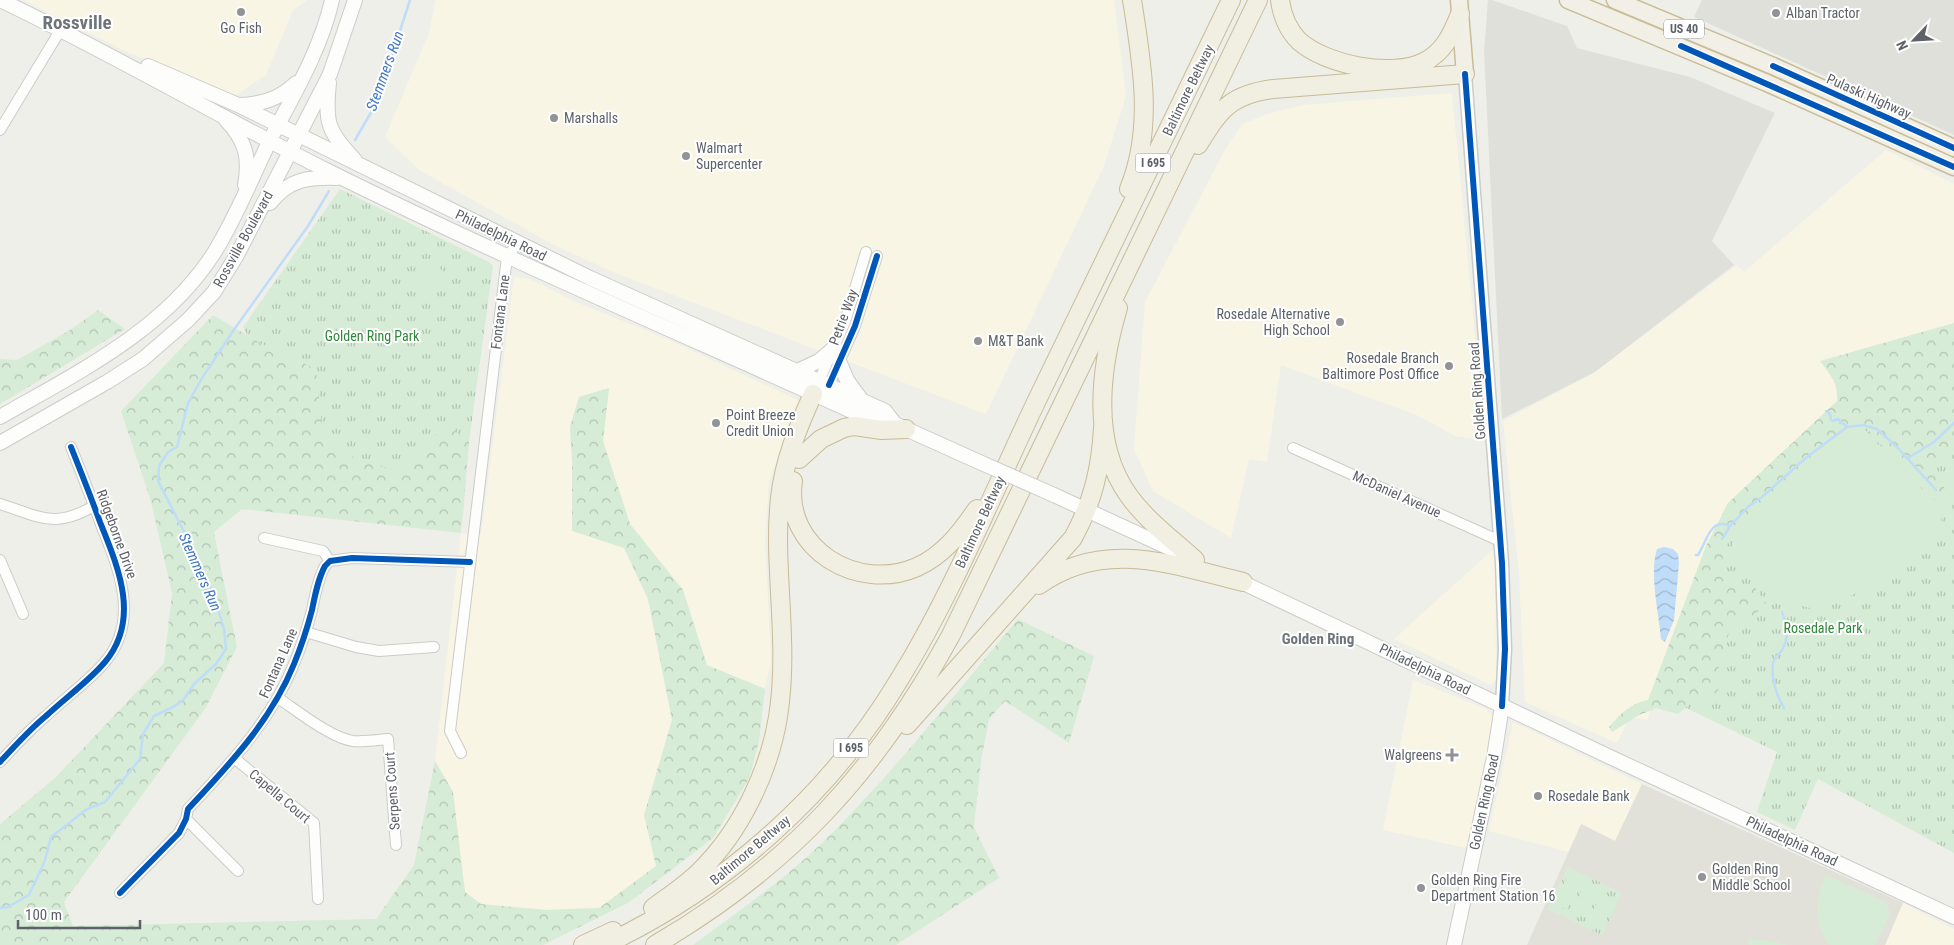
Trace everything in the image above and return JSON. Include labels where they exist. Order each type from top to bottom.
[{"type":"highway","points":[[1082,309],[1135,176],[1139,157],[1144,115],[1144,88],[1132,0]]},
{"type":"highway","name":"Baltimore Beltway","points":[[604,945],[667,912],[729,870],[786,820],[838,765],[884,705],[908,666],[963,559],[1004,470],[1231,0]]},
{"type":"highway","name":"Baltimore Beltway","points":[[655,945],[708,912],[770,865],[834,804],[880,749],[930,673],[951,635],[1258,0]]},
{"type":"highway","points":[[1280,0],[1282,12],[1289,29],[1300,41],[1333,59],[1360,66],[1396,69],[1464,69]]},
{"type":"highway","name":"US 40","points":[[1568,0],[1767,83],[1954,167]]},
{"type":"highway","name":"Pulaski Highway","points":[[1615,0],[1773,66],[1954,148]]},
{"type":"highway","points":[[1410,68],[1425,62],[1440,51],[1453,32],[1459,7]]},
{"type":"highway","name":"Golden Ring Road","points":[[1459,7],[1464,69]]},
{"type":"highway","points":[[1157,208],[1222,109],[1243,96],[1273,89],[1464,69]]},
{"type":"highway","points":[[880,749],[911,721],[1073,538],[1086,510],[1099,471],[1107,351],[1133,258]]},
{"type":"highway","points":[[821,390],[793,479],[792,503],[796,519],[805,536],[813,546],[837,564],[849,569],[875,574],[907,571],[926,563],[941,553],[960,532],[1004,470]]},
{"type":"highway","points":[[583,945],[637,919],[696,874],[711,859],[733,828],[752,796],[761,776],[773,738],[781,696],[780,498],[789,452],[821,390]]},
{"type":"highway","points":[[799,459],[821,439],[844,428],[854,426],[882,430],[901,427]]},
{"type":"highway","points":[[1103,427],[1112,463],[1126,492],[1146,516],[1195,560]]},
{"type":"highway","points":[[1014,603],[1044,582],[1064,572],[1087,563],[1116,558],[1159,561],[1243,582]]},
{"type":"main road","name":"Philadelphia Road","points":[[0,0],[61,29],[343,178],[507,257],[821,390],[878,423],[901,427],[1054,495],[1954,916]]},
{"type":"main road","name":"Rossville Boulevard","points":[[0,417],[101,359],[129,340],[160,316],[197,277],[213,254],[243,201],[322,32],[332,0]]},
{"type":"main road","name":"Rossville Boulevard","points":[[0,443],[119,375],[168,339],[214,292],[237,256],[330,74],[355,0]]},
{"type":"main road","name":"Philadelphia Road","points":[[102,51],[132,58],[238,106],[517,244],[797,371],[821,390],[862,400],[885,411],[901,427]]},
{"type":"main road","points":[[330,74],[327,101],[328,121],[337,141],[365,169]]},
{"type":"main road","points":[[238,106],[255,104],[281,96],[301,79]]},
{"type":"main road","points":[[217,111],[235,130],[244,147],[248,167],[243,201]]},
{"type":"main road","points":[[253,223],[278,193],[289,185],[316,177],[343,178]]},
{"type":"main road","points":[[797,371],[819,361],[835,347]]},
{"type":"main road","points":[[840,361],[847,380],[862,400]]},
{"type":"main road","name":"Golden Ring Road","points":[[1454,945],[1494,757],[1502,706]]},
{"type":"street","points":[[0,130],[61,29]]},
{"type":"street","name":"Golden Ring Road","points":[[1464,69],[1500,541],[1505,649],[1502,706]]},
{"type":"street","name":"Fontana Lane","points":[[461,753],[450,731],[507,257],[517,244]]},
{"type":"street","name":"Petrie Way","points":[[821,390],[850,306],[866,252]]},
{"type":"street","name":"Petrie Way","points":[[821,390],[840,361],[855,326],[877,256]]},
{"type":"street","name":"Ridgeborne Drive","points":[[0,762],[18,742],[94,673],[115,647],[121,634],[124,614],[122,580],[71,447]]},
{"type":"street","name":"McDaniel Avenue","points":[[1293,448],[1500,541]]},
{"type":"street","points":[[0,504],[52,520],[66,519],[94,506]]},
{"type":"street","points":[[264,538],[323,550],[330,561],[352,558],[470,562]]},
{"type":"street","points":[[0,560],[23,614]]},
{"type":"street","name":"Fontana Lane","points":[[120,893],[178,833],[186,819],[188,809],[258,729],[278,698],[294,665],[306,632],[322,571],[330,561]]},
{"type":"street","points":[[306,632],[356,647],[379,651],[434,647]]},
{"type":"street","name":"Serpens Court","points":[[278,698],[316,723],[346,739],[358,741],[388,739],[396,845]]},
{"type":"street","name":"Capella Court","points":[[234,758],[314,823],[318,899]]},
{"type":"street","points":[[186,819],[238,870]]},
{"type":"shaded area","points":[[23,0],[307,0],[293,10],[266,75],[236,95],[129,53]]},
{"type":"shaded area","points":[[435,0],[1114,0],[1126,96],[1104,166],[986,414],[613,272],[552,244],[419,170],[385,137],[429,33]]},
{"type":"shaded area","points":[[1488,0],[1567,26],[1577,48],[1690,77],[1775,113],[1712,241],[1734,265],[1595,372],[1502,419],[1484,52]]},
{"type":"shaded area","points":[[1702,0],[1954,0],[1954,135],[1694,17]]},
{"type":"shaded area","points":[[1452,93],[1485,440],[1455,436],[1419,416],[1281,365],[1267,462],[1249,459],[1231,538],[1153,491],[1134,449],[1145,302],[1225,150],[1242,124],[1270,113],[1303,105]]},
{"type":"shaded area","points":[[1886,150],[1954,184],[1954,327],[1838,380],[1843,402],[1657,694],[1647,720],[1630,717],[1617,743],[1525,702],[1519,574],[1503,421],[1592,374],[1737,265],[1744,272]]},
{"type":"shaded area","points":[[514,277],[530,279],[578,303],[665,338],[798,400],[769,482],[765,541],[771,660],[765,689],[707,665],[683,590],[630,524],[603,441],[609,388],[579,397],[570,427],[572,530],[624,548],[648,599],[672,720],[644,815],[657,865],[600,908],[546,910],[481,904],[465,892],[453,792],[435,761],[461,533],[481,535]]},
{"type":"shaded area","points":[[1495,548],[1496,680],[1491,685],[1394,639]]},
{"type":"shaded area","points":[[1413,680],[1486,709],[1493,717],[1495,724],[1466,848],[1383,830]]},
{"type":"shaded area","points":[[1513,722],[1642,784],[1615,841],[1582,824],[1569,852],[1489,831]]},
{"type":"shaded area","name":"Golden Ring Middle School","points":[[1642,784],[1903,903],[1885,945],[1527,945],[1581,824],[1615,841]]},
{"type":"shaded area","points":[[1903,903],[1954,929],[1954,945],[1885,945]]},
{"type":"green space","name":"Golden Ring Park","points":[[340,189],[489,262],[493,266],[469,442],[463,516],[338,511],[243,327]]},
{"type":"green space","points":[[432,260],[449,278],[426,299],[409,281]]},
{"type":"green space","points":[[98,310],[125,329],[0,404],[0,359],[17,360],[70,330]]},
{"type":"green space","points":[[213,315],[260,343],[316,369],[323,435],[333,450],[399,473],[446,423],[469,442],[461,533],[242,509],[214,532],[237,647],[205,709],[64,902],[73,926],[376,919],[414,865],[435,761],[453,792],[465,892],[481,904],[546,910],[599,908],[656,866],[644,815],[672,720],[648,599],[624,548],[572,531],[570,427],[579,397],[609,388],[603,441],[630,524],[683,590],[707,665],[765,689],[759,741],[749,779],[713,838],[628,903],[543,945],[0,945],[0,824],[55,778],[164,663],[172,593],[150,498],[121,411]]},
{"type":"green space","points":[[1954,323],[1954,443],[1930,468],[1950,496],[1949,500],[1936,501],[1913,481],[1861,422],[1854,425],[1736,525],[1723,554],[1721,576],[1755,588],[1766,603],[1752,618],[1741,618],[1733,622],[1718,664],[1722,686],[1716,693],[1697,698],[1678,714],[1655,708],[1641,714],[1612,732],[1609,727],[1631,706],[1648,700],[1706,546],[1728,503],[1837,401],[1835,384],[1820,361]]},
{"type":"green space","name":"Rosedale Park","points":[[1954,327],[1954,853],[1818,779],[1795,830],[1757,812],[1777,752],[1657,694],[1724,511]]},
{"type":"green space","points":[[1860,424],[1942,516],[1941,523],[1901,567],[1844,600],[1810,608],[1770,597],[1755,584],[1732,545],[1741,525],[1830,445]]},
{"type":"green space","points":[[1954,464],[1954,495],[1939,476]]},
{"type":"green space","points":[[1018,619],[1094,656],[1069,743],[1005,701],[989,719],[981,761],[974,827],[999,878],[896,945],[693,945],[775,884],[806,858],[847,818],[898,763]]},
{"type":"green space","points":[[1568,867],[1622,893],[1602,935],[1548,909]]},
{"type":"green space","points":[[1826,875],[1886,902],[1890,913],[1875,945],[1830,945],[1824,937],[1818,920],[1818,902]]},
{"type":"green space","points":[[1567,877],[1580,883],[1567,910],[1555,904]]},
{"type":"green space","points":[[1584,885],[1596,891],[1584,918],[1572,912]]},
{"type":"green space","points":[[1601,894],[1613,899],[1601,926],[1589,920]]},
{"type":"green space","points":[[1748,939],[1764,940],[1788,945],[1749,945]]},
{"type":"water","points":[[1664,547],[1673,549],[1678,554],[1679,563],[1674,620],[1665,642],[1661,639],[1654,570],[1657,549]]},
{"type":"waterway","name":"Stemmers Run","points":[[355,140],[376,104],[410,0]]},
{"type":"waterway","name":"Stemmers Run","points":[[0,908],[8,907],[29,895],[44,863],[51,837],[87,809],[105,802],[140,759],[143,734],[154,716],[175,706],[184,699],[194,684],[216,664],[226,649],[224,629],[213,593],[158,481],[159,466],[168,452],[177,447],[188,403],[202,378],[308,226],[329,191]]},
{"type":"waterway","points":[[1826,411],[1830,414],[1831,420],[1838,419],[1847,427]]},
{"type":"waterway","points":[[1908,458],[1934,442],[1954,423]]},
{"type":"waterway","points":[[1722,539],[1730,526],[1749,506],[1762,497],[1807,457],[1847,427],[1863,425],[1877,429],[1897,447],[1936,490]]},
{"type":"waterway","points":[[1696,555],[1698,555],[1713,528],[1723,524],[1730,526]]},
{"type":"waterway","points":[[1782,612],[1787,636],[1782,650],[1775,658],[1773,675],[1775,686],[1784,708]]},
{"type":"cycle path","points":[[1681,46],[1954,167]]},
{"type":"cycle path","points":[[1773,66],[1954,148]]},
{"type":"cycle path","points":[[1465,74],[1502,563],[1505,649],[1502,706]]},
{"type":"cycle path","points":[[829,385],[855,326],[877,256]]},
{"type":"cycle path","points":[[0,762],[22,738],[105,662],[116,645],[122,628],[124,611],[123,593],[119,575],[71,447]]},
{"type":"cycle path","points":[[120,893],[179,833],[186,819],[188,809],[248,741],[274,705],[297,658],[320,576],[330,561],[352,558],[470,562]]},
{"type":"place","name":"Go Fish","points":[[241,12]]},
{"type":"place","name":"Alban Tractor","points":[[1776,13]]},
{"type":"place","name":"Marshalls","points":[[554,118]]},
{"type":"place","name":"Walmart Supercenter","points":[[686,156]]},
{"type":"place","name":"Rosedale Alternative High School","points":[[1340,322]]},
{"type":"place","name":"M&T Bank","points":[[978,341]]},
{"type":"place","name":"Rosedale Branch Baltimore Post Office","points":[[1449,366]]},
{"type":"place","name":"Point Breeze Credit Union","points":[[716,423]]},
{"type":"place","name":"Walgreens","points":[[1452,755]]},
{"type":"place","name":"Rosedale Bank","points":[[1538,796]]},
{"type":"place","name":"Golden Ring Middle School","points":[[1702,877]]},
{"type":"place","name":"Golden Ring Fire Department Station 16","points":[[1421,888]]},
{"type":"district","name":"Rossville","points":[[77,22]]},
{"type":"district","name":"Golden Ring","points":[[1318,639]]}]
